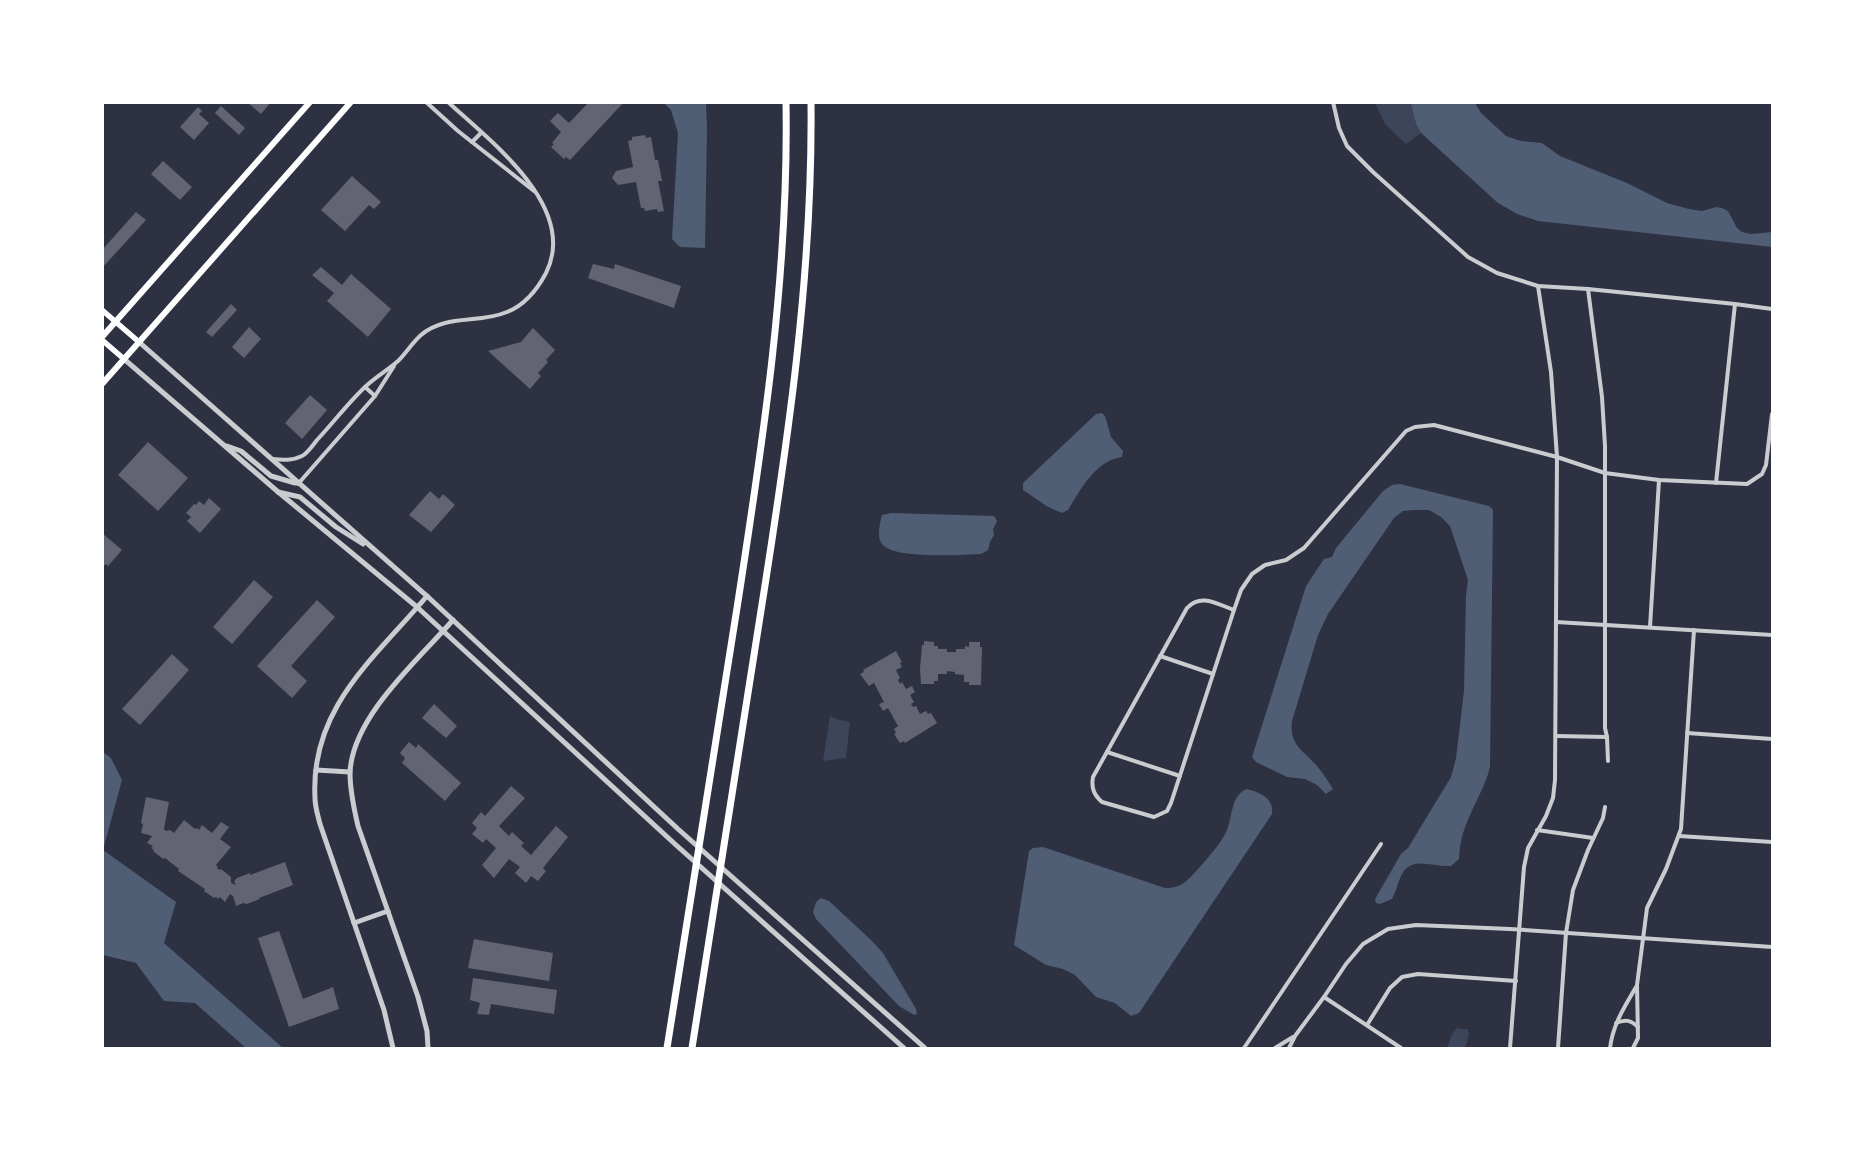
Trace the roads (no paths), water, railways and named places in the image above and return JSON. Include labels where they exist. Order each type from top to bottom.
[{"type":"highway","points":[[667,1048],[752,512],[768,396],[778,295],[785,192],[786,102]]},
{"type":"highway","points":[[692,1048],[778,506],[792,399],[803,297],[810,193],[811,102]]},
{"type":"main road","points":[[124,359],[102,338],[310,102]]},
{"type":"main road","points":[[102,384],[351,102]]},
{"type":"main road","points":[[102,310],[139,342]]},
{"type":"street","points":[[426,102],[537,194]]},
{"type":"street","points":[[298,484],[375,396],[397,362],[420,336],[430,328],[450,322],[484,320],[516,308],[535,291],[548,269],[553,242],[549,217],[537,194],[520,172],[448,102]]},
{"type":"street","points":[[1333,102],[1339,128],[1347,146],[1373,172],[1468,257],[1497,273],[1538,286],[1588,288],[1772,309]]},
{"type":"street","points":[[472,142],[481,133]]},
{"type":"street","points":[[1510,1048],[1524,867],[1528,848],[1546,816],[1553,798],[1556,780],[1557,457],[1551,372],[1538,286]]},
{"type":"street","points":[[1588,288],[1602,397],[1605,446],[1605,728],[1608,761]]},
{"type":"street","points":[[1716,483],[1735,304]]},
{"type":"street","points":[[139,342],[427,596],[678,829],[925,1048]]},
{"type":"street","points":[[124,359],[277,491],[444,630],[676,844],[904,1048]]},
{"type":"street","points":[[270,459],[286,461],[303,456],[365,387],[397,362]]},
{"type":"street","points":[[365,387],[375,396]]},
{"type":"street","points":[[1234,610],[1207,600],[1193,601],[1187,608],[1093,777],[1092,784],[1097,798],[1102,802],[1154,818],[1167,811],[1241,590],[1258,568],[1286,560],[1304,548],[1406,431],[1415,427],[1434,425],[1557,457],[1605,473],[1659,480],[1748,484],[1762,474],[1766,465],[1772,414]]},
{"type":"street","points":[[222,444],[241,451],[271,476],[298,484]]},
{"type":"street","points":[[1650,626],[1659,480]]},
{"type":"street","points":[[277,491],[300,497],[336,527],[377,552]]},
{"type":"street","points":[[393,1048],[384,1010],[320,824],[315,799],[316,770],[320,743],[340,698],[358,674],[427,596]]},
{"type":"street","points":[[428,1048],[427,1031],[418,998],[358,826],[352,800],[350,772],[354,749],[365,725],[378,704],[453,620]]},
{"type":"street","points":[[1556,622],[1772,634]]},
{"type":"street","points":[[1633,1048],[1638,1038],[1637,985],[1647,908],[1666,869],[1681,829],[1694,630]]},
{"type":"street","points":[[1160,656],[1213,674]]},
{"type":"street","points":[[1687,734],[1772,739]]},
{"type":"street","points":[[1556,736],[1607,736]]},
{"type":"street","points":[[1107,752],[1180,776]]},
{"type":"street","points":[[316,770],[350,772]]},
{"type":"street","points":[[1558,1048],[1566,933],[1573,890],[1593,838],[1603,818],[1605,808]]},
{"type":"street","points":[[1537,830],[1593,838]]},
{"type":"street","points":[[1679,836],[1772,842]]},
{"type":"street","points":[[1245,1048],[1381,844]]},
{"type":"street","points":[[354,924],[388,911]]},
{"type":"street","points":[[1288,1048],[1294,1036],[1346,964],[1363,944],[1388,929],[1416,925],[1520,929],[1772,947]]},
{"type":"street","points":[[1367,1025],[1390,988],[1402,977],[1418,974],[1516,981]]},
{"type":"street","points":[[1610,1048],[1612,1032],[1637,985]]},
{"type":"street","points":[[1324,997],[1401,1048]]},
{"type":"street","points":[[1616,1023],[1628,1020],[1638,1028]]},
{"type":"street","points":[[1275,1048],[1294,1036]]}]
